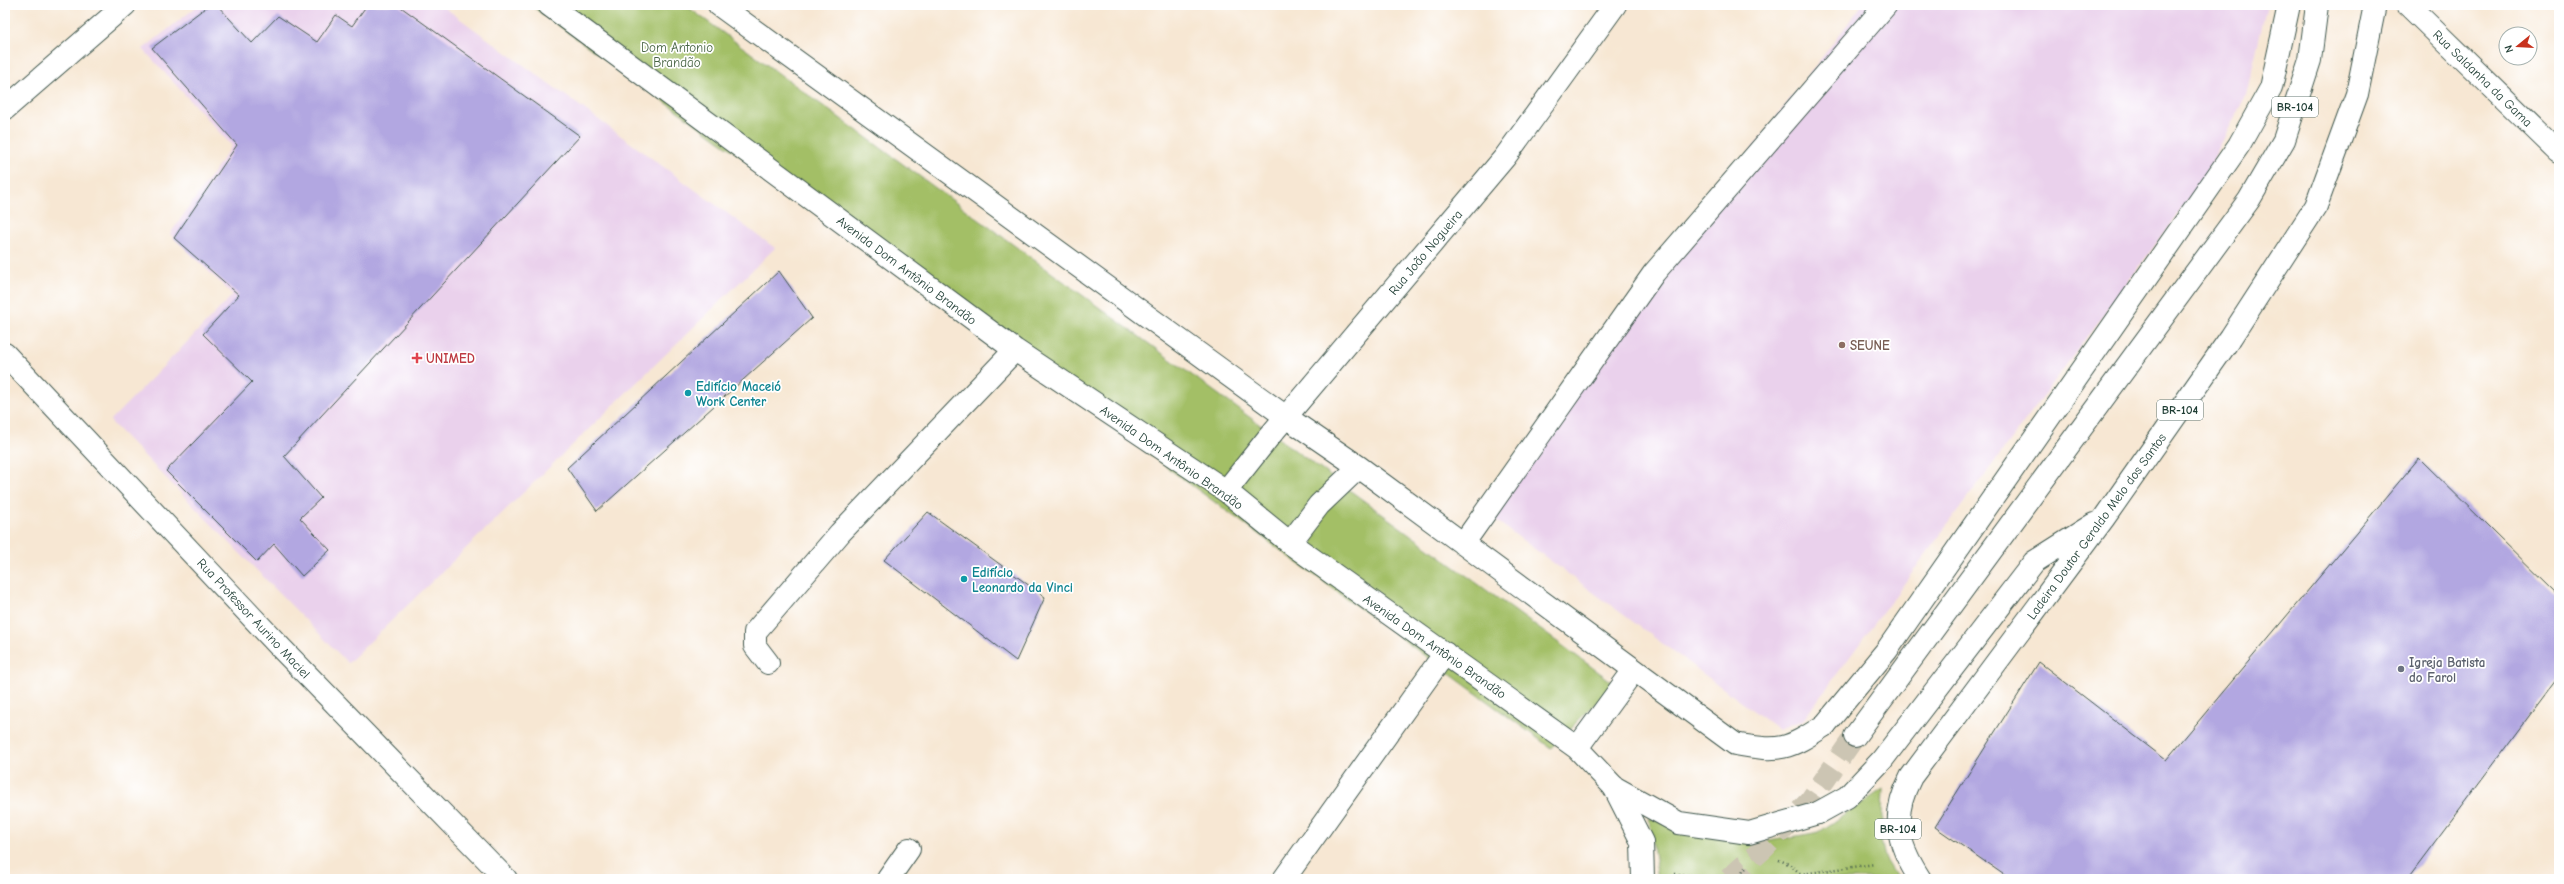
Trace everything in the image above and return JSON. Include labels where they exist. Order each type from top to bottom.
[{"type":"main road","points":[[9,98],[125,5]]},
{"type":"main road","name":"Avenida Dom Antônio Brandão","points":[[549,5],[1015,350],[1226,491],[1290,543],[1577,748],[1614,786],[1679,823],[1748,832],[1818,813],[1847,797],[1882,760],[2034,562],[2104,518]]},
{"type":"main road","points":[[719,5],[1286,417],[1359,467],[1735,744],[1766,750],[1794,745],[1825,725],[1887,650],[2239,145],[2271,88],[2289,5]]},
{"type":"main road","name":"Rua João Nogueira","points":[[1226,491],[1286,417],[1505,157],[1615,5]]},
{"type":"main road","points":[[1463,544],[1654,273],[1886,5]]},
{"type":"main road","name":"BR-104","points":[[1855,736],[2249,200],[2284,140],[2310,60],[2317,5]]},
{"type":"main road","name":"Ladeira Doutor Geraldo Melo dos Santos","points":[[1907,859],[1898,827],[1901,797],[1911,777],[2104,518],[2231,337],[2316,206],[2357,94],[2375,5]]},
{"type":"main road","name":"Rua Saldanha da Gama","points":[[2408,5],[2559,152]]},
{"type":"main road","points":[[768,663],[755,646],[755,632],[840,533],[976,393],[1015,350]]},
{"type":"main road","name":"Rua Professor Aurino Maciel","points":[[5,354],[281,648],[506,879]]},
{"type":"main road","points":[[1290,543],[1320,505],[1359,467]]},
{"type":"main road","points":[[1284,879],[1445,653]]},
{"type":"main road","points":[[1577,748],[1634,670]]},
{"type":"main road","points":[[1614,786],[1642,842],[1644,873]]},
{"type":"main road","points":[[888,879],[909,849]]},
{"type":"main road","name":"BR-104","points":[[1907,859],[1920,879]]},
{"type":"path","points":[[1772,859],[1789,864],[1800,874],[1800,879]]},
{"type":"path","points":[[1800,874],[1907,859]]},
{"type":"path","points":[[1740,879],[1743,870],[1755,863]]},
{"type":"path","points":[[1644,873],[1729,879]]},
{"type":"shaded area","name":"UNIMED","points":[[199,5],[441,5],[775,248],[348,663],[110,421],[233,295],[170,234],[232,146],[143,49]]},
{"type":"shaded area","name":"SEUNE","points":[[1862,5],[2267,5],[2246,95],[2201,183],[1803,720],[1778,729],[1478,507]]},
{"type":"green space","name":"Dom Antonio Brandão","points":[[530,5],[685,5],[1615,684],[1551,748],[789,191]]},
{"type":"green space","points":[[1883,789],[1881,840],[1885,858],[1898,879],[1658,879],[1649,818],[1753,844],[1819,832]]},
{"type":"building","points":[[209,5],[217,5],[252,43],[278,16],[317,42],[336,15],[352,26],[367,5],[398,5],[580,136],[284,456],[321,498],[300,518],[330,550],[302,576],[274,544],[257,562],[166,471],[252,382],[203,334],[239,295],[174,238],[237,145],[152,48]]},
{"type":"building","name":"Edifício Maceió Work Center","points":[[779,271],[812,318],[597,511],[567,468]]},
{"type":"building","name":"Igreja Batista do Farol","points":[[2419,458],[2559,596],[2559,676],[2407,879],[2010,879],[1935,827],[2039,662],[2166,760]]},
{"type":"building","name":"Edifício Leonardo da Vinci","points":[[928,512],[1045,597],[1016,661],[884,560]]},
{"type":"tunnel","points":[[1729,879],[1764,848],[1810,801],[1855,736]]},
{"type":"place","name":"SEUNE","points":[[1842,345]]},
{"type":"place","name":"UNIMED","points":[[417,358]]},
{"type":"place","name":"Edifício Maceió Work Center","points":[[688,393]]},
{"type":"place","name":"Edifício Leonardo da Vinci","points":[[964,579]]},
{"type":"place","name":"Igreja Batista do Farol","points":[[2401,669]]}]
